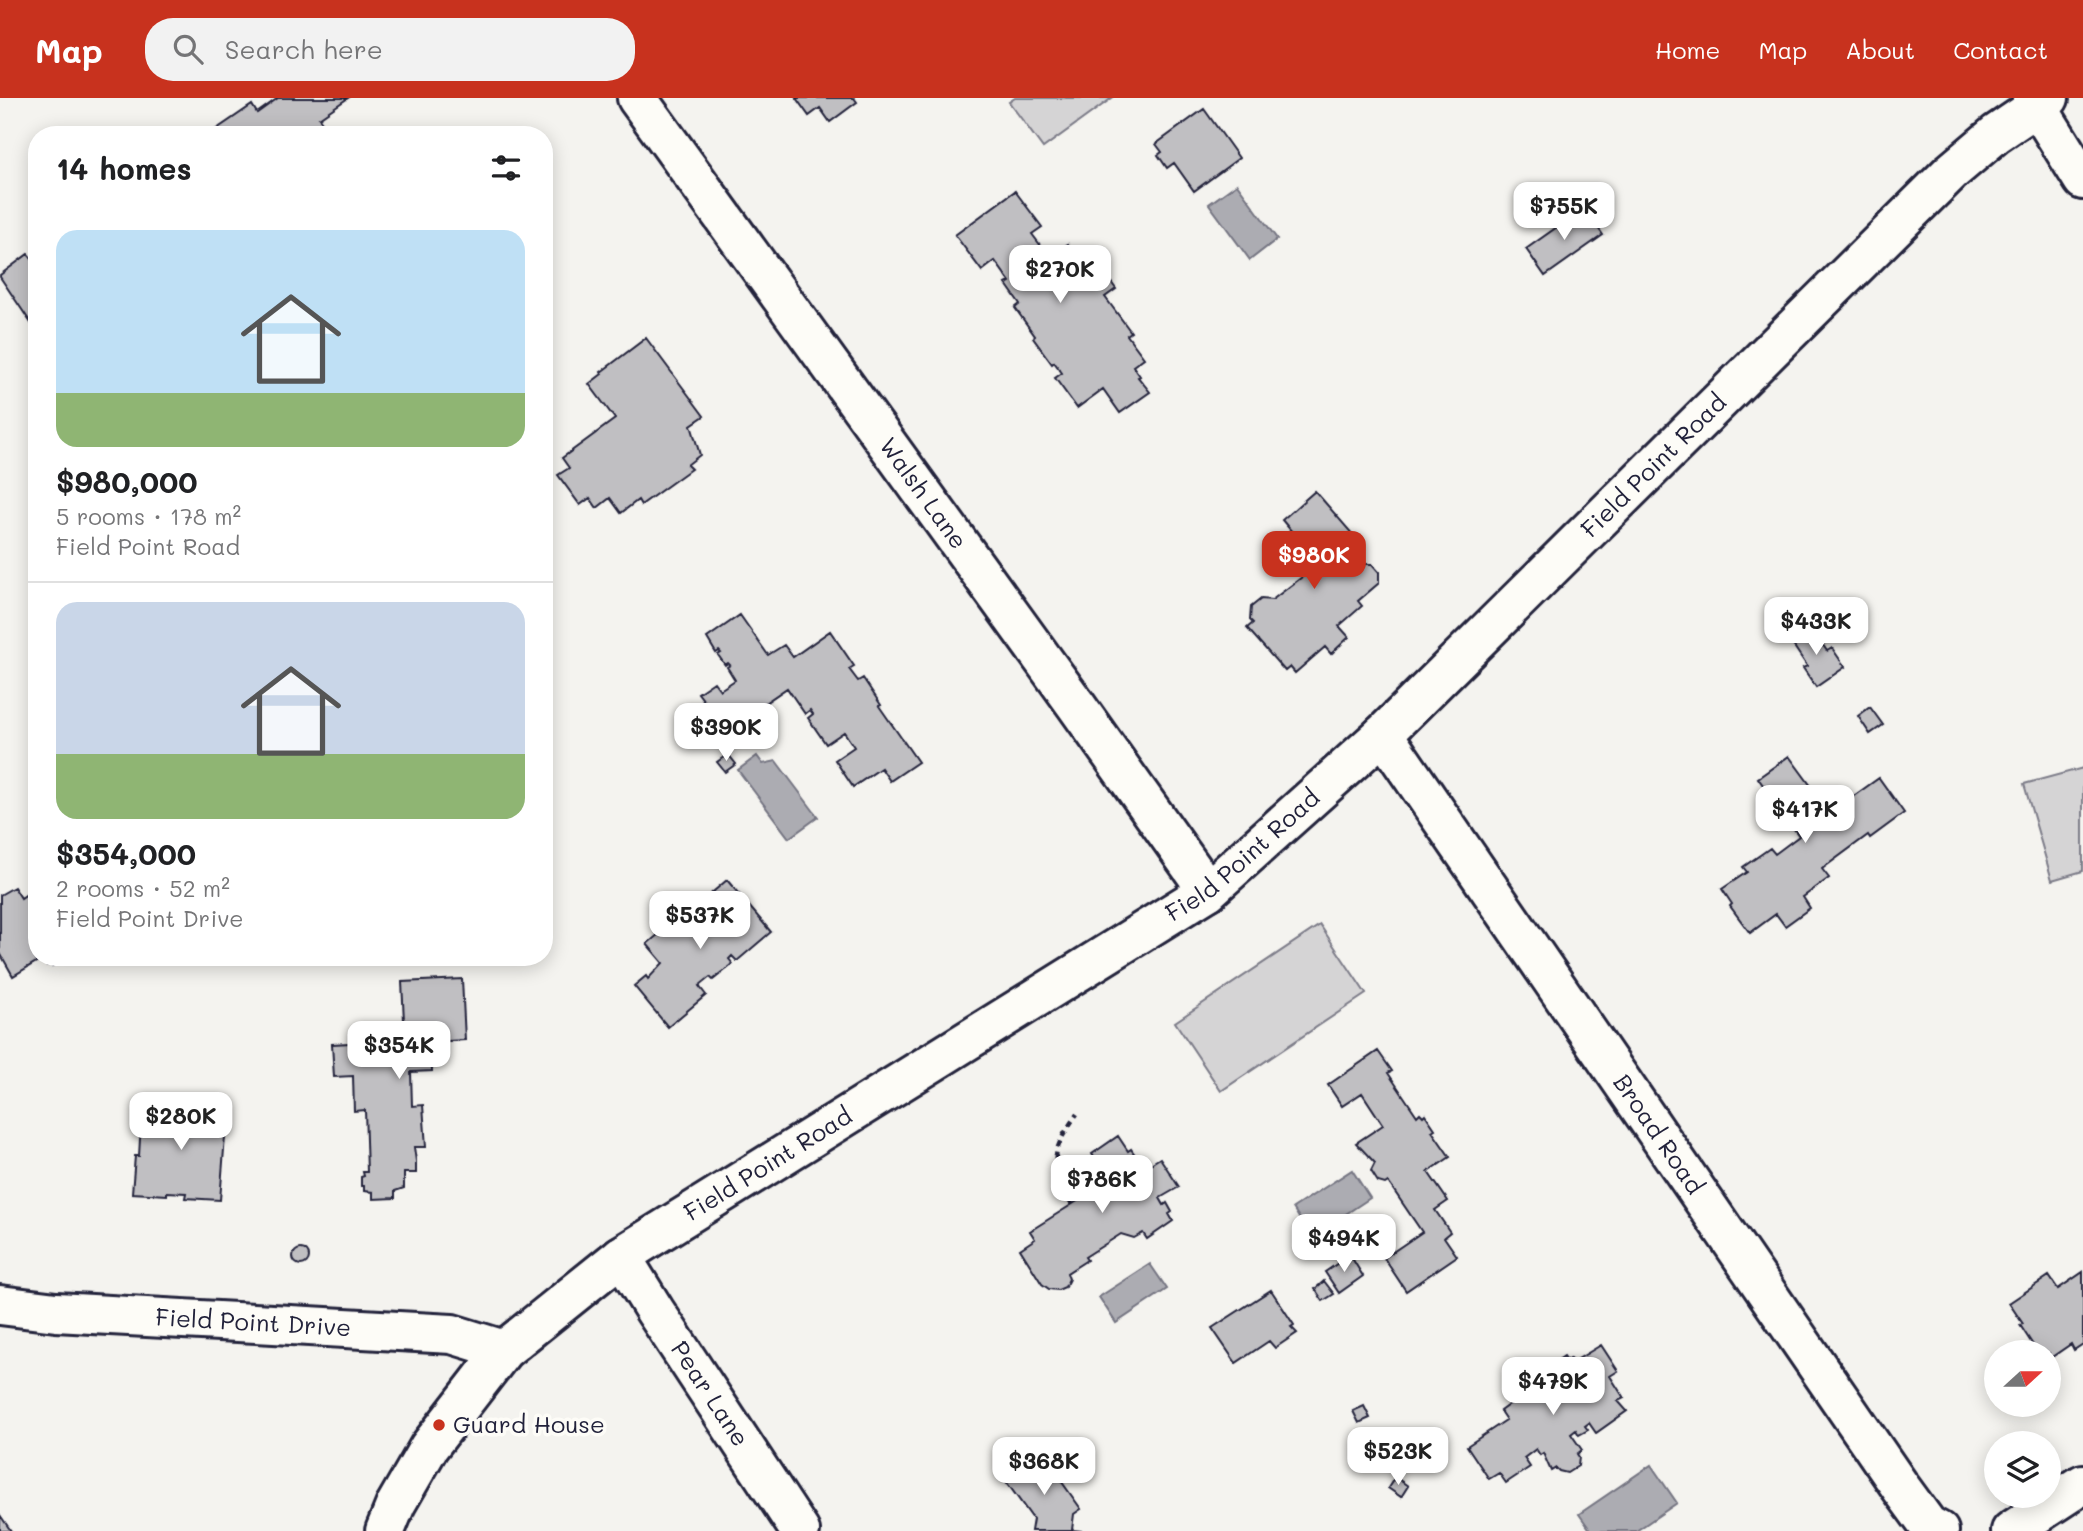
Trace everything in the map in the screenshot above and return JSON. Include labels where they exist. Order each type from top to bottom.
[{"type":"street","name":"Walsh Lane","points":[[637,98],[1208,891]]},
{"type":"street","name":"Field Point Road","points":[[385,1531],[396,1504],[429,1447],[504,1350],[621,1256],[1208,891],[1383,734],[1951,172],[2039,101]]},
{"type":"street","points":[[2039,101],[2083,180]]},
{"type":"street","name":"Broad Road","points":[[1383,734],[1901,1488],[1928,1525],[1939,1531]]},
{"type":"street","name":"Pear Lane","points":[[621,1256],[800,1531]]},
{"type":"street","name":"Field Point Drive","points":[[0,1305],[56,1312],[452,1334],[504,1350]]},
{"type":"street","points":[[2011,1531],[2083,1485]]},
{"type":"path","points":[[1072,1204],[1056,1173],[1055,1157],[1060,1140],[1077,1114]]},
{"type":"shaded area","points":[[1015,98],[1112,98],[1043,148],[1009,102]]},
{"type":"shaded area","points":[[1237,184],[1277,239],[1250,260],[1209,204]]},
{"type":"shaded area","points":[[757,756],[763,764],[776,761],[818,817],[789,838],[738,770]]},
{"type":"shaded area","points":[[2083,768],[2083,871],[2052,880],[2024,784]]},
{"type":"shaded area","points":[[1320,925],[1366,994],[1221,1091],[1175,1022]]},
{"type":"shaded area","points":[[1352,1170],[1370,1198],[1311,1237],[1293,1208]]},
{"type":"shaded area","points":[[1150,1264],[1167,1289],[1116,1323],[1099,1297]]},
{"type":"shaded area","points":[[1651,1465],[1677,1503],[1636,1531],[1591,1531],[1579,1514]]},
{"type":"building","points":[[278,98],[348,98],[319,118],[325,126],[221,126],[252,105],[257,113]]},
{"type":"building","points":[[796,98],[854,98],[857,102],[830,122],[820,108],[809,116]]},
{"type":"building","points":[[1204,109],[1239,158],[1194,191],[1174,163],[1167,168],[1158,155],[1162,152],[1156,144]]},
{"type":"building","points":[[1015,191],[1042,227],[1032,234],[1047,254],[1068,244],[1081,263],[1091,255],[1116,289],[1105,297],[1131,332],[1127,335],[1144,358],[1133,366],[1150,392],[1120,413],[1103,389],[1077,408],[1055,378],[1062,373],[1033,338],[1035,336],[1015,308],[1020,304],[1006,284],[1010,282],[995,261],[982,271],[955,235]]},
{"type":"building","points":[[1584,208],[1603,235],[1545,276],[1526,249]]},
{"type":"building","points":[[28,254],[28,319],[0,277]]},
{"type":"building","points":[[646,338],[704,416],[691,425],[700,455],[687,465],[691,469],[641,505],[638,500],[621,513],[610,498],[597,508],[590,498],[580,505],[558,475],[569,468],[562,458],[615,419],[589,384]]},
{"type":"building","points":[[1315,491],[1355,537],[1340,549],[1356,567],[1360,564],[1372,564],[1379,572],[1379,583],[1358,601],[1362,606],[1339,626],[1349,637],[1331,654],[1325,647],[1295,673],[1290,667],[1285,671],[1247,628],[1253,623],[1250,620],[1251,607],[1261,599],[1272,600],[1319,564],[1282,520]]},
{"type":"building","points":[[740,615],[768,655],[784,645],[793,657],[830,631],[854,666],[849,669],[858,681],[863,678],[918,762],[890,781],[881,768],[853,787],[835,760],[854,747],[844,732],[826,744],[808,718],[813,714],[810,710],[805,714],[787,688],[708,742],[687,713],[704,701],[698,693],[714,682],[720,690],[735,680],[727,667],[730,665],[725,665],[718,655],[721,653],[716,653],[707,638]]},
{"type":"building","points":[[1809,625],[1827,651],[1832,648],[1845,667],[1816,687],[1803,668],[1807,666],[1789,639]]},
{"type":"building","points":[[1870,707],[1883,725],[1870,734],[1858,716]]},
{"type":"building","points":[[728,754],[736,764],[725,772],[717,762]]},
{"type":"building","points":[[1789,756],[1828,809],[1845,797],[1848,800],[1879,778],[1904,813],[1870,838],[1868,835],[1822,869],[1829,878],[1803,897],[1810,908],[1785,926],[1776,914],[1750,933],[1730,906],[1732,904],[1722,889],[1747,872],[1743,867],[1770,848],[1775,854],[1799,836],[1758,778]]},
{"type":"building","points":[[727,880],[771,932],[737,961],[732,956],[729,959],[733,964],[713,980],[710,977],[699,986],[706,995],[668,1027],[634,986],[646,976],[648,979],[663,963],[647,944]]},
{"type":"building","points":[[14,887],[21,898],[28,893],[30,966],[13,976],[0,953],[0,895]]},
{"type":"building","points":[[462,979],[465,1040],[431,1042],[432,1071],[411,1072],[412,1106],[423,1105],[426,1147],[414,1147],[416,1173],[404,1173],[404,1188],[395,1191],[395,1198],[373,1199],[373,1192],[364,1191],[364,1186],[361,1186],[363,1172],[367,1172],[365,1110],[354,1111],[353,1076],[334,1077],[332,1044],[405,1040],[402,982]]},
{"type":"building","points":[[1378,1051],[1392,1071],[1388,1073],[1417,1116],[1420,1113],[1423,1116],[1425,1114],[1435,1129],[1432,1131],[1450,1157],[1428,1172],[1448,1201],[1435,1210],[1450,1232],[1444,1237],[1457,1256],[1406,1291],[1384,1258],[1422,1232],[1388,1182],[1378,1182],[1371,1171],[1375,1163],[1356,1143],[1383,1125],[1362,1093],[1342,1106],[1328,1085]]},
{"type":"building","points":[[142,1105],[227,1111],[220,1200],[185,1198],[186,1193],[132,1193],[135,1156],[139,1156]]},
{"type":"building","points":[[1118,1136],[1128,1151],[1131,1149],[1141,1170],[1160,1158],[1179,1187],[1160,1198],[1164,1205],[1167,1203],[1173,1221],[1147,1239],[1143,1233],[1134,1238],[1121,1234],[1085,1257],[1087,1260],[1067,1273],[1069,1279],[1065,1287],[1058,1290],[1049,1289],[1042,1284],[1020,1249],[1035,1239],[1030,1231],[1109,1181],[1092,1154]]},
{"type":"building","points":[[301,1249],[307,1251],[307,1263],[301,1265],[295,1263],[293,1257],[295,1251]]},
{"type":"building","points":[[1350,1255],[1363,1276],[1339,1293],[1325,1272]]},
{"type":"building","points":[[2083,1272],[2083,1344],[2074,1350],[2071,1344],[2062,1350],[2062,1340],[2030,1340],[2009,1303],[2049,1276],[2058,1289]]},
{"type":"building","points":[[1324,1281],[1334,1294],[1323,1301],[1315,1289]]},
{"type":"building","points":[[1271,1290],[1297,1333],[1275,1348],[1269,1341],[1236,1363],[1212,1328]]},
{"type":"building","points":[[1601,1345],[1618,1371],[1610,1376],[1624,1398],[1618,1401],[1627,1411],[1596,1433],[1589,1423],[1585,1426],[1588,1430],[1579,1435],[1576,1430],[1571,1434],[1582,1450],[1577,1454],[1578,1466],[1567,1473],[1556,1468],[1551,1471],[1543,1453],[1540,1455],[1536,1449],[1524,1458],[1530,1467],[1506,1483],[1499,1473],[1489,1479],[1467,1446],[1506,1420],[1500,1411],[1549,1375],[1552,1370],[1549,1366],[1564,1356],[1573,1362]]},
{"type":"building","points":[[1364,1406],[1370,1418],[1359,1423],[1353,1411]]},
{"type":"building","points":[[1042,1454],[1081,1509],[1074,1514],[1072,1530],[1082,1531],[1031,1531],[1033,1519],[1005,1480]]},
{"type":"building","points":[[1395,1477],[1408,1486],[1401,1497],[1388,1488]]},
{"type":"building","points":[[0,1515],[11,1531],[0,1531]]},
{"type":"place","name":"Guard House","points":[[439,1425]]}]
